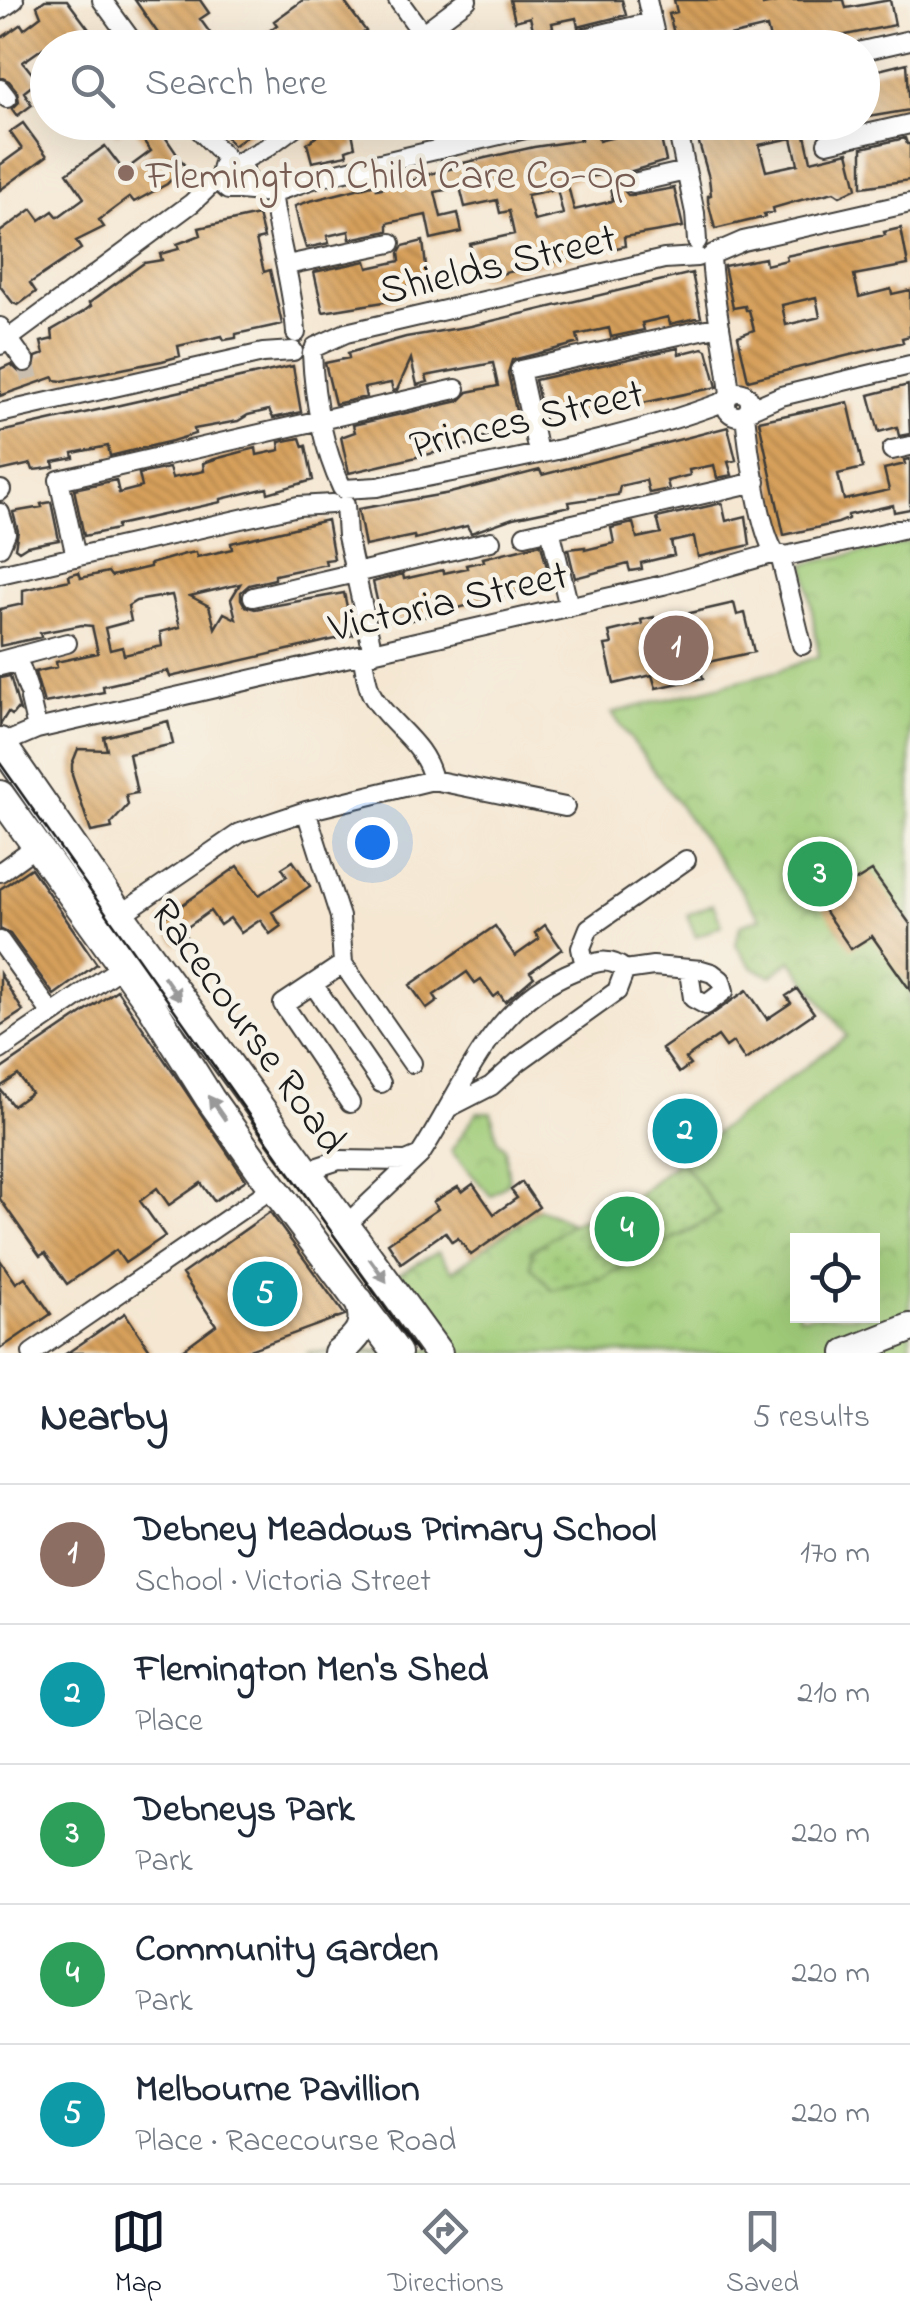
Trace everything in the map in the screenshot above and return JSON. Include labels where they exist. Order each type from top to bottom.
[{"type":"highway","name":"Racecourse Road","points":[[16,737],[120,915],[135,958],[210,1099],[359,1300],[378,1351]]},
{"type":"highway","name":"Racecourse Road","points":[[0,794],[35,847],[135,958],[306,1171],[438,1353]]},
{"type":"highway","points":[[274,1186],[306,1171]]},
{"type":"highway","points":[[359,1300],[364,1324],[378,1351]]},
{"type":"highway","points":[[846,1353],[910,1328]]},
{"type":"street","points":[[0,10],[14,0]]},
{"type":"street","points":[[102,0],[124,30]]},
{"type":"street","points":[[398,0],[419,30]]},
{"type":"street","points":[[427,30],[467,0]]},
{"type":"street","points":[[647,0],[654,30]]},
{"type":"street","points":[[618,30],[652,22]]},
{"type":"street","points":[[880,47],[910,40]]},
{"type":"street","points":[[880,131],[910,124]]},
{"type":"street","points":[[205,140],[232,176],[272,187],[478,140]]},
{"type":"street","points":[[24,362],[3,337],[192,204],[209,199],[277,140]]},
{"type":"street","points":[[680,140],[772,556],[802,645]]},
{"type":"street","points":[[826,143],[839,140]]},
{"type":"street","points":[[633,183],[686,170]]},
{"type":"street","points":[[272,187],[347,536],[372,694],[416,744],[430,766],[433,780]]},
{"type":"street","name":"Shields Street","points":[[0,413],[35,395],[263,353],[910,203]]},
{"type":"street","points":[[286,265],[391,243]]},
{"type":"street","points":[[538,452],[520,370],[720,326]]},
{"type":"street","name":"Princes Street","points":[[0,574],[910,365]]},
{"type":"street","points":[[76,557],[59,480],[456,389]]},
{"type":"street","points":[[525,535],[756,482]]},
{"type":"street","points":[[0,513],[6,533],[0,547]]},
{"type":"street","points":[[550,528],[569,607]]},
{"type":"street","name":"Victoria Street","points":[[16,737],[772,556],[910,528]]},
{"type":"street","points":[[253,597],[492,541]]},
{"type":"street","points":[[0,664],[67,643]]},
{"type":"street","points":[[0,664],[12,663],[21,668],[29,694],[16,737]]},
{"type":"street","points":[[120,915],[240,833],[306,811],[433,780],[565,807]]},
{"type":"street","points":[[306,811],[340,917],[343,964],[412,1063]]},
{"type":"street","points":[[0,872],[35,847]]},
{"type":"street","points":[[585,966],[581,948],[589,928],[686,860]]},
{"type":"street","points":[[3,952],[52,1014]]},
{"type":"street","points":[[0,1050],[135,958]]},
{"type":"street","points":[[346,1225],[409,1169],[493,1032],[522,1003],[565,974],[597,961],[615,962],[625,970],[653,966],[689,972]]},
{"type":"street","points":[[343,964],[283,1004],[350,1104]]},
{"type":"street","points":[[448,1108],[492,1086],[518,1062],[617,991],[625,970]]},
{"type":"street","points":[[312,984],[381,1083]]},
{"type":"street","points":[[306,1171],[339,1160],[406,1161],[420,1155]]},
{"type":"street","points":[[32,1353],[274,1186]]},
{"type":"green space","points":[[910,542],[910,1353],[306,1353],[447,1348],[395,1276],[438,1252],[452,1271],[540,1209],[572,1223],[532,1251],[681,1236],[719,1213],[680,1159],[847,1036],[791,960],[771,976],[752,967],[736,945],[740,925],[761,918],[612,713],[778,671],[819,656],[805,564]]},
{"type":"green space","points":[[713,904],[722,925],[696,937],[687,915]]},
{"type":"green space","points":[[477,1112],[491,1112],[498,1141],[505,1148],[509,1182],[491,1196],[451,1151]]},
{"type":"green space","points":[[680,1159],[720,1213],[602,1278],[552,1290],[531,1266],[532,1251],[572,1223],[631,1200]]},
{"type":"building","points":[[45,0],[67,0],[90,30],[30,30],[30,57],[23,62],[30,71],[30,87],[24,92],[30,106],[17,116],[12,109],[19,102],[17,91],[0,77],[0,39],[21,24],[24,29],[41,16],[37,6]]},
{"type":"building","points":[[135,0],[200,0],[209,13],[200,19],[208,30],[156,30]]},
{"type":"building","points":[[303,0],[343,0],[365,30],[270,30],[277,25],[274,21]]},
{"type":"building","points":[[510,0],[622,0],[626,15],[578,27],[576,18],[552,23],[553,28],[545,30],[533,30],[530,17],[515,21]]},
{"type":"building","points":[[674,0],[762,0],[763,5],[786,0],[844,0],[846,8],[890,0],[895,25],[870,30],[673,30],[669,14],[677,12]]},
{"type":"building","points":[[907,63],[910,110],[880,115],[880,70]]},
{"type":"building","points":[[23,123],[30,140],[35,140],[47,156],[0,190],[0,165],[22,149],[10,132]]},
{"type":"building","points":[[905,138],[910,144],[910,180],[862,187],[862,148]]},
{"type":"building","points":[[143,140],[167,140],[185,166],[167,184],[134,202],[130,197],[99,220],[104,227],[76,241],[81,249],[30,283],[36,292],[18,305],[13,303],[0,286],[0,232],[32,209],[40,220],[53,211],[58,217],[84,198],[67,173],[105,146],[124,171],[151,151]]},
{"type":"building","points":[[354,140],[355,147],[346,150],[347,155],[312,162],[307,143]]},
{"type":"building","points":[[599,140],[661,140],[666,161],[625,173],[621,187],[628,195],[674,188],[683,227],[624,237],[625,246],[478,279],[470,244],[514,234],[509,211],[500,213],[497,200],[465,207],[460,187],[435,192],[441,217],[458,213],[462,232],[431,239],[426,215],[388,223],[388,231],[350,239],[349,231],[327,236],[329,243],[306,248],[295,206],[376,184],[377,189],[400,184],[454,165],[534,147]],"holes":[[[607,174],[613,201],[574,210],[567,181]],[[557,189],[563,214],[534,221],[527,195]]]},
{"type":"building","points":[[698,140],[783,140],[759,145],[766,171],[798,164],[792,140],[806,140],[811,161],[848,152],[857,188],[840,196],[834,192],[773,208],[774,212],[764,214],[765,217],[715,229],[708,201],[711,195]]},
{"type":"building","points":[[258,215],[264,238],[256,240],[264,272],[270,270],[282,324],[236,334],[236,338],[224,340],[222,336],[178,346],[180,356],[162,361],[62,381],[54,377],[0,396],[0,369],[11,364],[21,374],[33,372],[36,357],[44,354],[41,342],[53,339],[52,330],[83,312],[91,306],[89,303],[144,263],[162,260],[160,254],[179,249],[177,244],[201,235],[199,228]]},
{"type":"building","points":[[901,228],[908,265],[854,275],[859,297],[891,289],[892,294],[910,290],[910,336],[902,338],[903,342],[748,380],[738,336],[754,330],[749,310],[745,306],[733,308],[724,266],[765,258],[766,265],[787,260],[786,256],[885,235],[884,232]],"holes":[[[816,297],[820,317],[786,325],[782,305]]]},
{"type":"building","points":[[423,241],[427,276],[415,278],[416,284],[399,288],[402,299],[323,312],[314,272],[366,261],[368,268],[400,261],[403,246]]},
{"type":"building","points":[[692,273],[701,317],[670,324],[668,317],[642,323],[644,330],[611,337],[609,328],[577,335],[579,343],[512,360],[508,373],[519,425],[471,440],[472,444],[349,473],[341,437],[355,432],[353,425],[459,401],[468,392],[498,386],[493,363],[426,376],[428,382],[417,385],[411,359],[397,390],[393,391],[391,383],[364,388],[366,397],[335,404],[325,363],[406,337],[471,326]]},
{"type":"building","points":[[678,348],[679,354],[707,350],[717,387],[545,424],[535,380]]},
{"type":"building","points":[[293,366],[301,412],[273,418],[269,410],[110,456],[108,446],[73,453],[74,458],[53,462],[54,467],[33,470],[31,464],[0,471],[0,432]]},
{"type":"building","points":[[908,385],[910,434],[899,436],[897,427],[879,432],[869,395]]},
{"type":"building","points":[[848,402],[863,468],[838,474],[844,500],[889,490],[884,469],[910,459],[910,509],[894,512],[893,505],[784,535],[759,421]]},
{"type":"building","points":[[728,427],[736,460],[728,462],[732,475],[717,478],[714,465],[689,470],[690,475],[667,481],[669,489],[649,493],[646,480],[620,486],[618,495],[569,502],[570,506],[513,518],[471,533],[467,526],[365,546],[358,509],[450,493],[540,470],[542,475]]},
{"type":"building","points":[[300,438],[306,446],[313,480],[268,493],[267,488],[221,499],[84,536],[74,489],[116,480],[119,493],[142,487],[139,474],[169,468],[172,478],[204,471],[203,463],[256,448],[257,455],[280,450],[279,442]]},
{"type":"building","points":[[51,502],[59,540],[19,551],[15,548],[18,531],[13,512]]},
{"type":"building","points":[[722,503],[726,521],[746,516],[750,545],[698,557],[694,537],[671,542],[674,555],[641,563],[642,569],[630,571],[628,564],[575,578],[568,549],[585,550],[614,543],[611,528],[633,523],[637,538],[661,533],[657,518]]},
{"type":"building","points":[[327,520],[334,559],[249,585],[241,592],[241,599],[245,606],[255,609],[344,593],[353,635],[170,677],[168,671],[103,686],[104,692],[44,703],[35,672],[57,667],[56,662],[98,653],[92,626],[40,633],[41,637],[0,646],[0,609],[23,604],[23,590],[70,580],[69,575],[79,572],[81,578],[108,572],[111,576],[185,554],[196,552],[197,557],[232,549],[231,543]],"holes":[[[240,584],[231,599],[236,619],[224,613],[215,628],[209,606],[190,596]],[[172,595],[180,627],[160,632],[162,646],[124,655],[122,647],[110,650],[105,628],[131,621],[128,606]]]},
{"type":"building","points":[[541,544],[551,584],[404,622],[403,618],[382,623],[373,582],[403,574],[404,579],[467,568],[466,565],[484,561],[483,558]]},
{"type":"building","points":[[734,603],[737,615],[745,613],[754,652],[699,664],[703,678],[656,688],[652,675],[614,684],[605,645],[612,644],[609,632],[642,624],[641,620],[654,617],[655,621]]},
{"type":"building","points":[[10,676],[20,711],[17,709],[12,715],[8,712],[0,725],[0,678]]},
{"type":"building","points":[[168,721],[173,744],[129,754],[137,793],[126,795],[128,805],[111,824],[112,828],[91,832],[72,775],[78,749],[107,750],[104,737]]},
{"type":"building","points":[[293,861],[310,886],[272,912],[281,926],[270,934],[260,920],[241,933],[230,918],[220,925],[210,911],[182,931],[187,938],[176,945],[159,921],[238,866],[259,895],[287,876],[282,868]]},
{"type":"building","points":[[31,868],[97,964],[54,995],[10,934],[0,929],[0,889]]},
{"type":"building","points":[[872,871],[910,924],[910,990],[872,936],[851,949],[819,903]]},
{"type":"building","points":[[545,925],[562,949],[530,972],[534,977],[505,1002],[499,993],[494,997],[481,979],[475,983],[467,972],[434,995],[438,1001],[427,1009],[410,985],[495,926],[515,956],[539,939],[535,933]]},
{"type":"building","points":[[0,974],[23,1011],[0,1026]]},
{"type":"building","points":[[797,989],[814,1013],[745,1060],[733,1042],[726,1047],[718,1036],[685,1059],[690,1065],[679,1073],[662,1049],[747,990],[767,1019],[791,1003],[786,996]]},
{"type":"building","points":[[117,990],[246,1180],[214,1201],[201,1183],[169,1205],[157,1188],[140,1201],[165,1236],[125,1263],[116,1250],[67,1284],[45,1253],[40,1256],[0,1199],[0,1089],[13,1106],[31,1093],[18,1075],[0,1087],[0,1070]]},
{"type":"building","points":[[522,1182],[539,1207],[471,1255],[458,1238],[452,1242],[445,1232],[401,1263],[388,1243],[438,1209],[433,1202],[458,1187],[462,1192],[473,1184],[494,1214],[517,1198],[511,1190]]},
{"type":"building","points":[[270,1212],[345,1315],[241,1353],[178,1353],[216,1325],[182,1274]]},
{"type":"building","points":[[0,1260],[16,1283],[25,1277],[51,1314],[0,1349]]},
{"type":"building","points":[[125,1313],[152,1353],[67,1353],[82,1343]]},
{"type":"tunnel","points":[[25,362],[32,386]]},
{"type":"tram line","points":[[0,763],[417,1353]]},
{"type":"place","name":"Flemington Child Care Co-Op","points":[[126,173]]},
{"type":"place","name":"Debney Meadows Primary School","points":[[676,648]]},
{"type":"place","name":"Debneys Park","points":[[820,874]]},
{"type":"place","name":"Flemington Men's Shed","points":[[685,1131]]},
{"type":"place","name":"Community Garden","points":[[627,1229]]},
{"type":"place","name":"Melbourne Pavillion","points":[[265,1294]]}]
